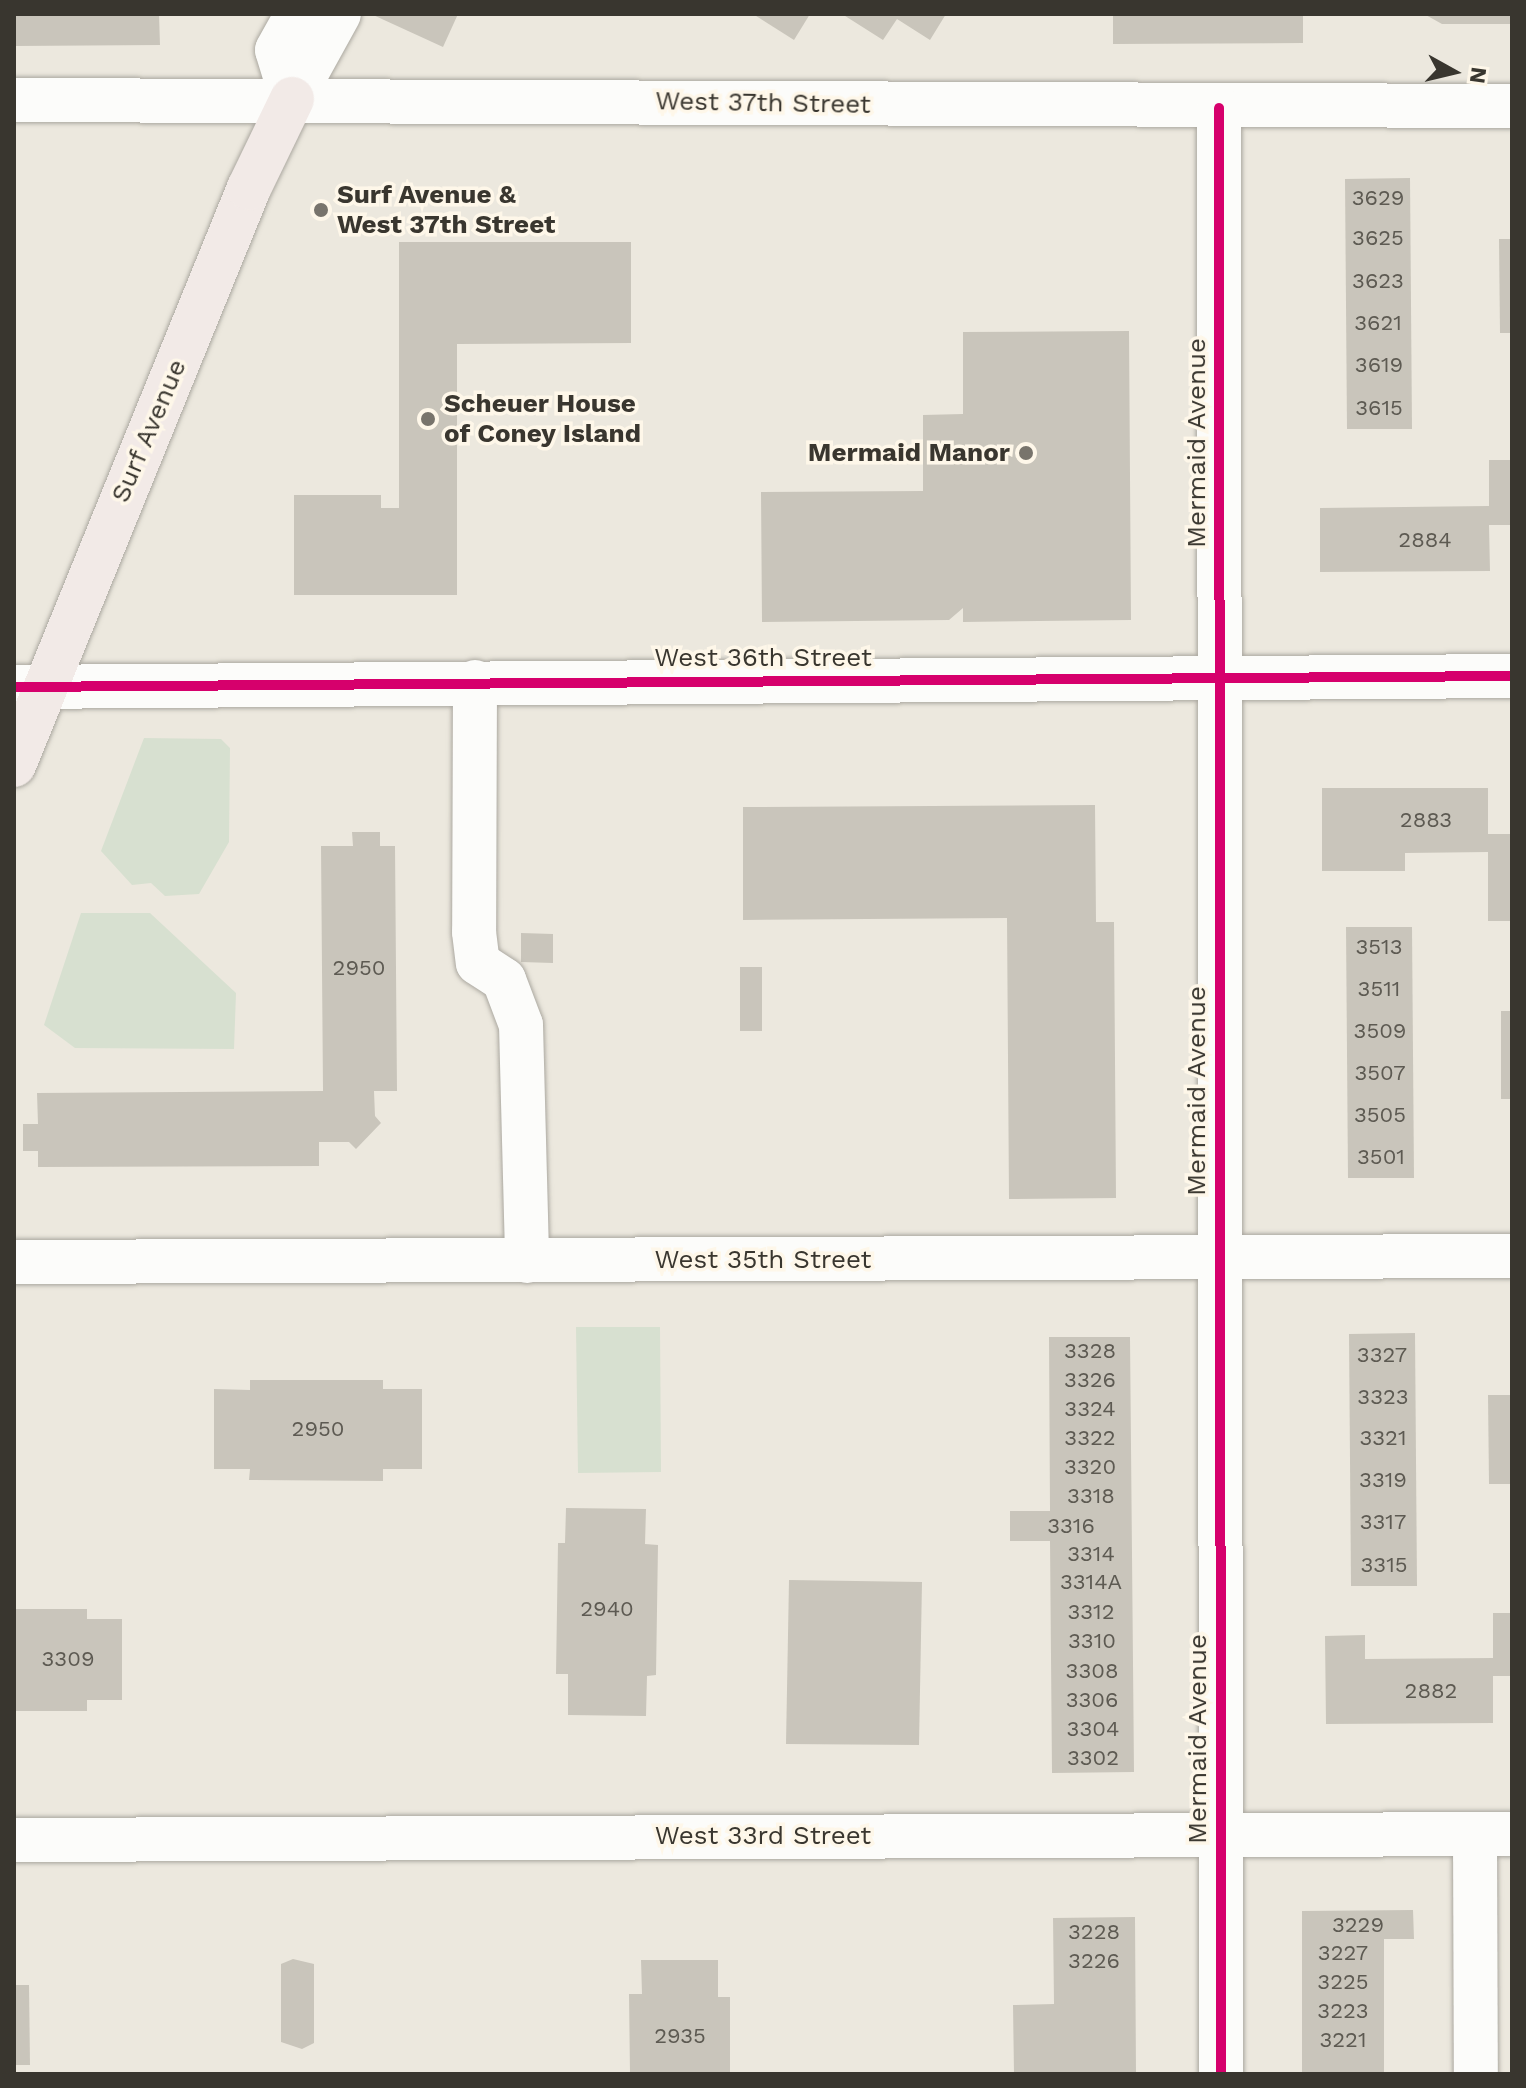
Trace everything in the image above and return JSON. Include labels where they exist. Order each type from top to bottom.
[{"type":"main road","name":"Surf Avenue","points":[[14,765],[28,687],[249,188],[292,99]]},
{"type":"street","points":[[292,99],[277,50],[297,14]]},
{"type":"street","name":"Surf Avenue","points":[[292,99],[339,14]]},
{"type":"street","name":"West 37th Street","points":[[14,100],[292,99],[1219,108],[1512,106]]},
{"type":"street","name":"Mermaid Avenue","points":[[1219,108],[1221,2074]]},
{"type":"street","name":"West 36th Street","points":[[28,687],[1512,676]]},
{"type":"street","points":[[475,682],[474,932],[478,963],[504,980],[521,1025],[527,1261]]},
{"type":"street","name":"West 35th Street","points":[[14,1262],[1512,1256]]},
{"type":"street","points":[[1476,2074],[1493,1834]]},
{"type":"street","name":"West 33rd Street","points":[[14,1840],[1493,1834]]},
{"type":"green space","points":[[144,738],[221,739],[230,748],[229,842],[199,894],[165,896],[151,883],[132,885],[101,851]]},
{"type":"green space","points":[[81,913],[150,913],[236,993],[234,1049],[75,1048],[44,1025]]},
{"type":"green space","points":[[576,1327],[660,1327],[661,1472],[578,1473]]},
{"type":"building","points":[[14,14],[159,14],[160,45],[14,46]]},
{"type":"building","points":[[371,14],[458,14],[443,47]]},
{"type":"building","points":[[753,14],[810,14],[794,40]]},
{"type":"building","points":[[842,14],[946,14],[930,40],[897,19],[883,40]]},
{"type":"building","points":[[1113,14],[1303,14],[1303,43],[1113,44]]},
{"type":"building","points":[[1424,14],[1512,14],[1512,24],[1442,24]]},
{"type":"building","points":[[1410,178],[1412,429],[1347,429],[1345,179]]},
{"type":"building","points":[[1499,239],[1512,239],[1512,333],[1500,333]]},
{"type":"building","name":"Scheuer House of Coney Island","points":[[399,242],[631,242],[631,343],[457,344],[457,595],[294,595],[294,495],[381,495],[381,508],[399,508]]},
{"type":"building","name":"Mermaid Manor","points":[[1129,331],[1131,620],[963,622],[963,608],[949,620],[762,622],[761,492],[923,491],[923,415],[963,414],[963,332]]},
{"type":"building","points":[[1489,460],[1512,460],[1512,525],[1489,525],[1490,571],[1320,572],[1320,508],[1489,506]]},
{"type":"building","points":[[1322,788],[1488,788],[1488,834],[1512,834],[1512,921],[1488,921],[1488,852],[1405,853],[1405,871],[1322,871]]},
{"type":"building","points":[[1095,805],[1096,922],[1114,922],[1116,1198],[1009,1199],[1007,918],[743,920],[743,807]]},
{"type":"building","points":[[352,832],[380,832],[380,846],[395,846],[397,1091],[374,1091],[375,1116],[381,1123],[356,1149],[349,1142],[319,1142],[319,1166],[38,1167],[38,1151],[23,1151],[23,1124],[38,1124],[37,1093],[323,1091],[321,846],[353,846]]},
{"type":"building","points":[[1346,927],[1412,927],[1414,1178],[1348,1178]]},
{"type":"building","points":[[521,933],[553,934],[553,963],[521,962]]},
{"type":"building","points":[[740,967],[762,967],[762,1031],[740,1031]]},
{"type":"building","points":[[1501,1011],[1512,1011],[1512,1099],[1501,1099]]},
{"type":"building","points":[[1415,1333],[1417,1586],[1351,1586],[1349,1334]]},
{"type":"building","points":[[1049,1337],[1130,1337],[1134,1772],[1052,1773],[1050,1541],[1010,1541],[1010,1511],[1050,1511]]},
{"type":"building","points":[[250,1380],[383,1380],[383,1389],[422,1389],[422,1469],[383,1469],[383,1481],[249,1480],[250,1469],[214,1469],[214,1389],[250,1390]]},
{"type":"building","points":[[1488,1395],[1512,1395],[1512,1484],[1489,1484]]},
{"type":"building","points":[[566,1508],[646,1509],[645,1544],[658,1545],[656,1675],[647,1676],[646,1716],[568,1715],[568,1674],[556,1674],[558,1543],[565,1543]]},
{"type":"building","points":[[789,1580],[922,1582],[919,1745],[786,1744]]},
{"type":"building","points":[[14,1609],[87,1609],[87,1619],[122,1619],[122,1700],[87,1700],[87,1711],[14,1711]]},
{"type":"building","points":[[1493,1613],[1512,1613],[1512,1676],[1493,1676],[1493,1723],[1326,1724],[1325,1636],[1365,1635],[1365,1659],[1493,1658]]},
{"type":"building","points":[[1413,1910],[1414,1939],[1384,1939],[1384,2074],[1302,2074],[1302,1911]]},
{"type":"building","points":[[1135,1917],[1136,2074],[1014,2074],[1013,2005],[1054,2004],[1053,1918]]},
{"type":"building","points":[[293,1959],[314,1964],[314,2043],[302,2049],[281,2042],[281,1964]]},
{"type":"building","points":[[641,1960],[718,1960],[718,1997],[730,1997],[730,2074],[630,2074],[629,1994],[642,1994]]},
{"type":"building","points":[[14,1985],[29,1985],[30,2065],[14,2065]]},
{"type":"cycle path","points":[[1219,108],[1221,2074]]},
{"type":"cycle path","points":[[14,687],[1512,676]]},
{"type":"place","name":"Surf Avenue & West 37th Street","points":[[321,210]]},
{"type":"place","name":"Scheuer House of Coney Island","points":[[428,419]]},
{"type":"place","name":"Mermaid Manor","points":[[1026,453]]}]
